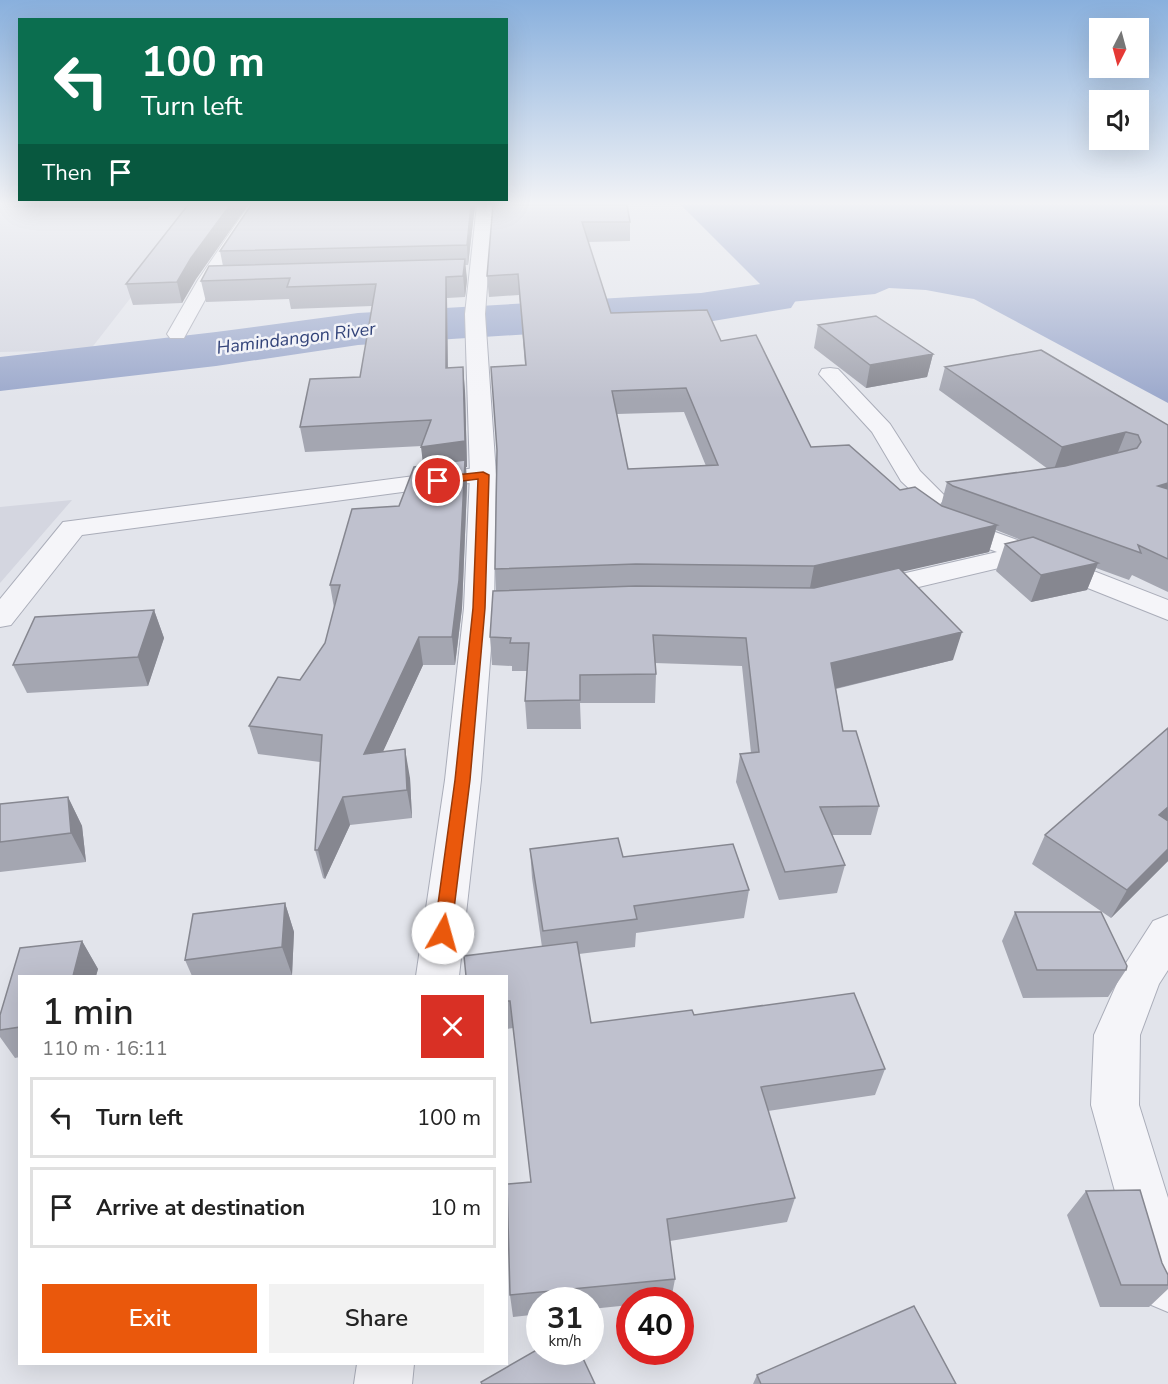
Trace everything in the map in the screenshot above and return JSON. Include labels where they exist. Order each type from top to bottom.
[{"type":"street","points":[[177,334],[214,270]]},
{"type":"street","points":[[437,975],[463,780],[490,608],[472,270]]},
{"type":"street","points":[[207,280],[231,279]]},
{"type":"street","points":[[830,374],[882,429],[910,476],[944,496],[921,509],[936,520],[1027,553],[1168,611]]},
{"type":"street","points":[[0,618],[73,528],[483,475]]},
{"type":"street","points":[[844,596],[1027,553]]},
{"type":"street","points":[[1168,933],[1141,976],[1116,1035],[1115,1105],[1154,1189],[1168,1285]]},
{"type":"street","points":[[383,1384],[386,1365]]},
{"type":"shaded area","points":[[0,270],[153,270],[90,350],[0,352]]},
{"type":"shaded area","points":[[72,500],[0,583],[0,507]]},
{"type":"water","points":[[746,270],[1168,270],[1168,403],[974,299],[926,290],[889,288],[875,294],[790,302],[773,297]]},
{"type":"building","points":[[137,270],[184,270],[177,282],[126,284]]},
{"type":"building","points":[[207,270],[464,270],[463,276],[446,277],[446,368],[463,367],[465,441],[421,447],[431,420],[300,427],[310,379],[360,377],[376,284],[287,287],[290,278],[201,281]]},
{"type":"building","points":[[488,270],[597,270],[611,313],[707,310],[721,341],[756,335],[811,447],[849,445],[900,490],[915,487],[942,506],[997,525],[814,566],[636,564],[495,569],[497,450],[491,367],[526,365],[518,274],[487,276]],"holes":[[[686,388],[718,465],[628,469],[612,391]]]},
{"type":"building","points":[[876,316],[933,354],[870,365],[818,325]]},
{"type":"building","points":[[1041,350],[1168,425],[1168,483],[1158,486],[1168,489],[1168,559],[1138,545],[1141,553],[947,482],[1065,466],[1137,448],[1141,442],[1138,435],[1126,432],[1062,447],[945,367]]},
{"type":"building","points":[[465,460],[459,580],[452,637],[419,637],[364,754],[405,749],[407,790],[343,797],[318,850],[315,850],[322,735],[249,726],[278,677],[300,680],[325,643],[340,585],[330,585],[352,509],[399,506],[414,467]]},
{"type":"building","points":[[1033,537],[1098,563],[1041,575],[1005,544]]},
{"type":"building","points":[[899,568],[962,632],[831,663],[843,731],[856,731],[879,806],[820,807],[845,865],[785,872],[740,754],[759,752],[746,638],[653,635],[656,674],[580,675],[580,700],[525,701],[529,643],[510,643],[511,638],[490,637],[493,591],[636,586],[814,588]]},
{"type":"building","points":[[154,610],[138,657],[13,665],[35,617]]},
{"type":"building","points":[[1168,728],[1168,807],[1159,815],[1168,821],[1168,849],[1127,890],[1045,835]]},
{"type":"building","points":[[68,797],[71,833],[0,842],[0,804]]},
{"type":"building","points":[[618,838],[623,857],[733,844],[749,890],[634,906],[637,919],[543,931],[530,849]]},
{"type":"building","points":[[285,903],[282,947],[185,960],[193,914]]},
{"type":"building","points":[[1015,912],[1101,912],[1127,966],[1126,970],[1037,970]]},
{"type":"building","points":[[82,941],[73,975],[18,975],[18,1027],[0,1030],[0,1015],[20,948]]},
{"type":"building","points":[[577,942],[591,1023],[692,1010],[694,1015],[854,993],[885,1069],[761,1087],[795,1198],[667,1219],[675,1279],[592,1287],[526,1287],[526,1293],[510,1295],[508,1184],[531,1182],[510,1001],[508,1001],[508,975],[466,975],[464,956]]},
{"type":"building","points":[[1140,1190],[1162,1263],[1168,1275],[1168,1285],[1121,1285],[1086,1191]]},
{"type":"building","points":[[914,1306],[956,1384],[761,1384],[757,1375]]},
{"type":"building","points":[[526,1356],[526,1365],[586,1365],[595,1384],[482,1384],[481,1382]]},
{"type":"waterway","name":"Hamindangon River","points":[[0,374],[216,349],[358,329],[701,308],[773,297]]},
{"type":"route","points":[[438,481],[483,475],[479,608],[463,780],[443,933]]}]
